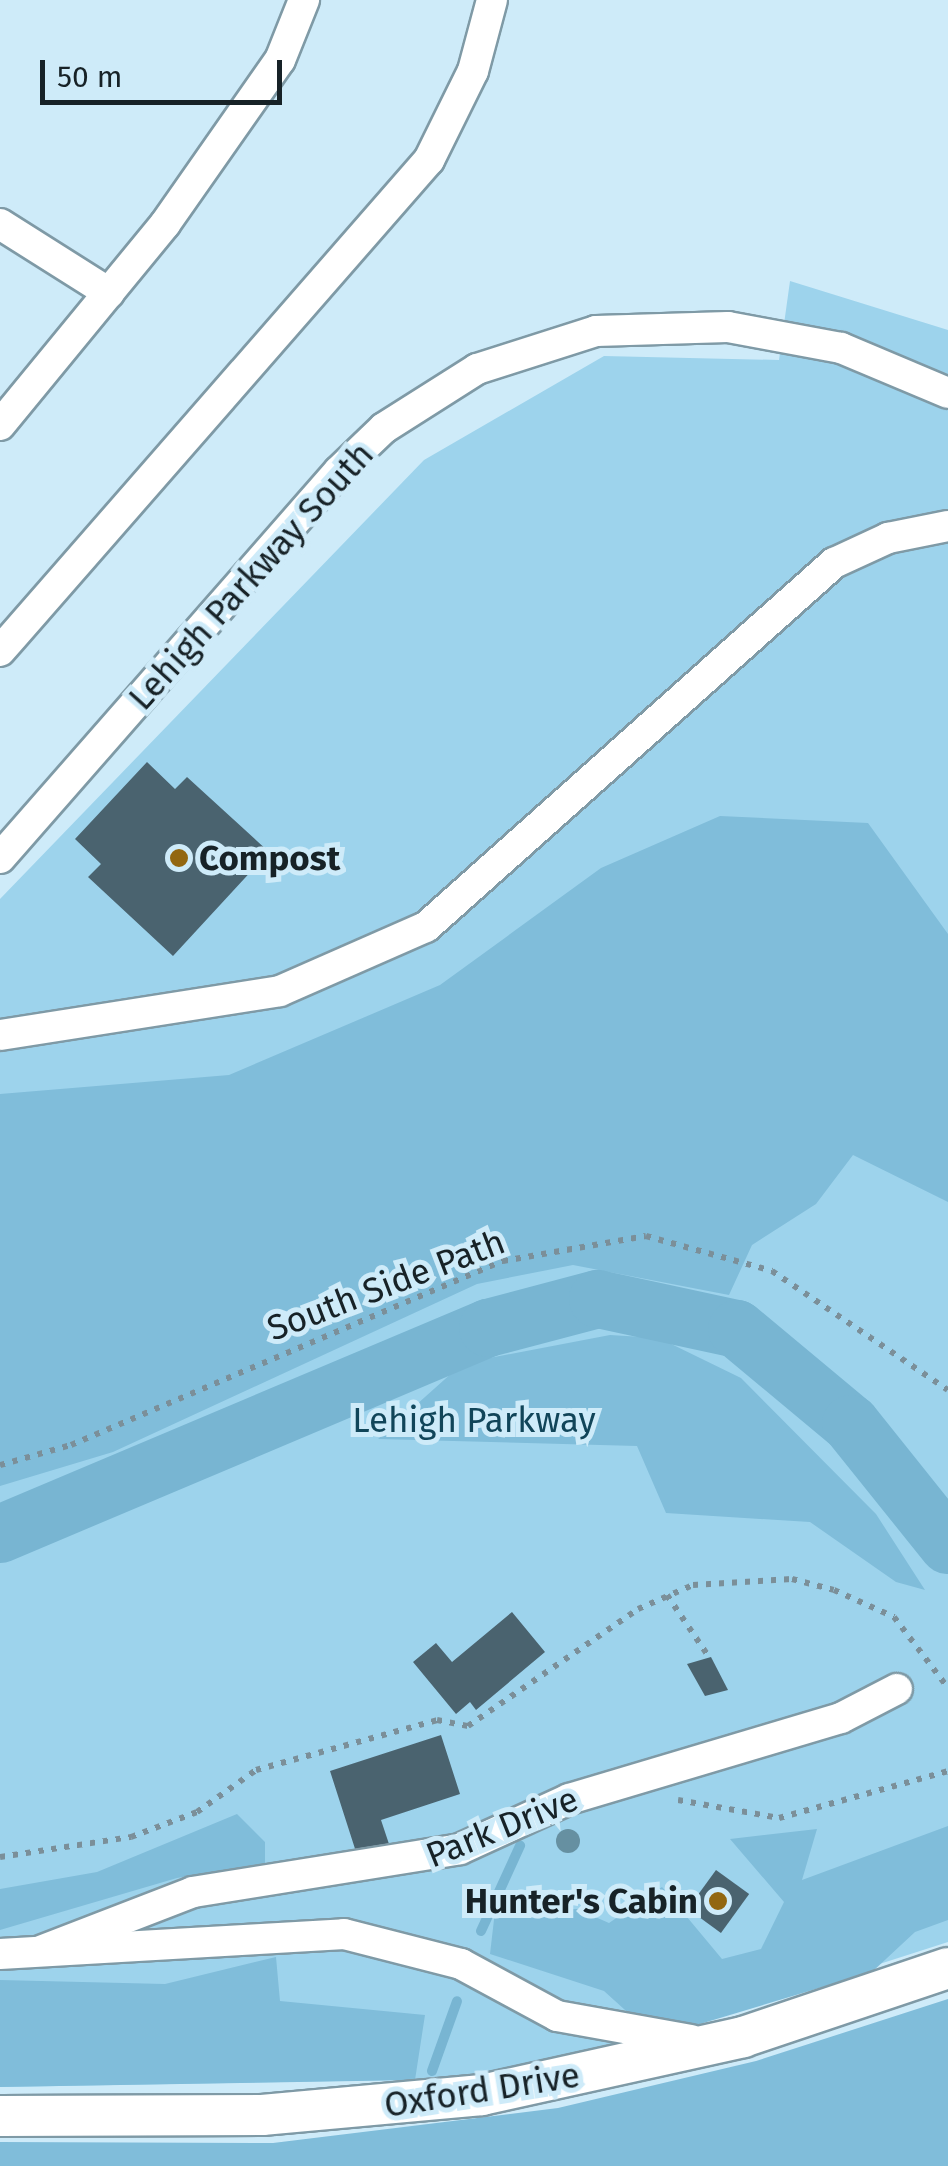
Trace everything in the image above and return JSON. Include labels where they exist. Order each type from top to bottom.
[{"type":"main road","name":"Oxford Drive","points":[[0,2116],[262,2116],[417,2104],[743,2037],[948,1968]]},
{"type":"street","points":[[0,425],[108,293],[280,60],[304,0]]},
{"type":"street","points":[[0,651],[429,160],[472,71],[492,0]]},
{"type":"street","points":[[0,224],[108,293]]},
{"type":"street","name":"Lehigh Parkway South","points":[[0,858],[338,471],[384,428],[477,370],[596,332],[728,327],[842,348],[948,393]]},
{"type":"street","points":[[0,1035],[280,991],[426,927],[834,564],[888,538],[948,526]]},
{"type":"street","name":"Park Drive","points":[[43,1950],[193,1892],[270,1874],[412,1863],[635,1776],[842,1718],[897,1690]]},
{"type":"street","name":"Park Drive","points":[[0,1954],[344,1934],[462,1964],[556,2016],[608,2031],[743,2037]]},
{"type":"path","name":"South Side Path","points":[[0,1465],[71,1445],[503,1261],[646,1236],[772,1271],[948,1390]]},
{"type":"path","points":[[0,1857],[130,1837],[197,1812],[268,1766],[437,1720],[468,1726],[667,1595],[728,1580],[834,1590],[894,1617],[948,1688]]},
{"type":"path","points":[[667,1595],[709,1657]]},
{"type":"path","points":[[635,1776],[707,1808],[778,1818],[948,1772]]},
{"type":"green space","name":"Lehigh Parkway","points":[[790,281],[948,330],[948,1942],[603,2053],[447,2079],[0,2087],[0,899],[424,460],[604,356],[779,360]]},
{"type":"green space","points":[[720,816],[868,823],[948,934],[948,1202],[853,1155],[816,1204],[752,1245],[729,1295],[573,1265],[477,1284],[113,1452],[0,1486],[0,1094],[229,1075],[440,985],[601,868]]},
{"type":"green space","points":[[610,1335],[659,1338],[741,1378],[876,1514],[925,1590],[896,1582],[810,1522],[666,1513],[637,1446],[378,1439],[463,1363]]},
{"type":"green space","points":[[237,1814],[265,1842],[265,1863],[177,1878],[0,1930],[0,1889],[97,1872]]},
{"type":"green space","points":[[948,1826],[948,1920],[915,1932],[872,1972],[680,2030],[635,2019],[604,1991],[490,1954],[495,1911],[577,1909],[609,1923],[662,1887],[722,1959],[761,1949],[784,1902],[730,1839],[817,1829],[802,1880]]},
{"type":"green space","points":[[276,1957],[280,2001],[425,2015],[415,2080],[0,2087],[0,1980],[165,1984]]},
{"type":"green space","points":[[948,1999],[948,2166],[0,2166],[0,2142],[273,2143],[558,2108],[756,2061]]},
{"type":"building","name":"Compost","points":[[147,762],[175,789],[187,777],[269,852],[173,956],[88,877],[101,864],[75,839]]},
{"type":"building","points":[[512,1612],[545,1652],[476,1710],[470,1702],[456,1714],[413,1662],[436,1643],[452,1662]]},
{"type":"building","points":[[711,1657],[728,1690],[705,1696],[687,1664]]},
{"type":"building","points":[[441,1735],[460,1794],[381,1820],[389,1844],[357,1855],[330,1771]]},
{"type":"building","name":"Hunter's Cabin","points":[[716,1870],[749,1894],[721,1933],[688,1909]]},
{"type":"waterway","points":[[0,1534],[488,1328],[598,1299],[737,1329],[851,1424],[948,1545]]},
{"type":"waterway","points":[[481,1931],[520,1846]]},
{"type":"waterway","points":[[432,2071],[457,2001]]},
{"type":"place","name":"Compost","points":[[179,858]]},
{"type":"place","name":"Hunter's Cabin","points":[[718,1901]]}]
